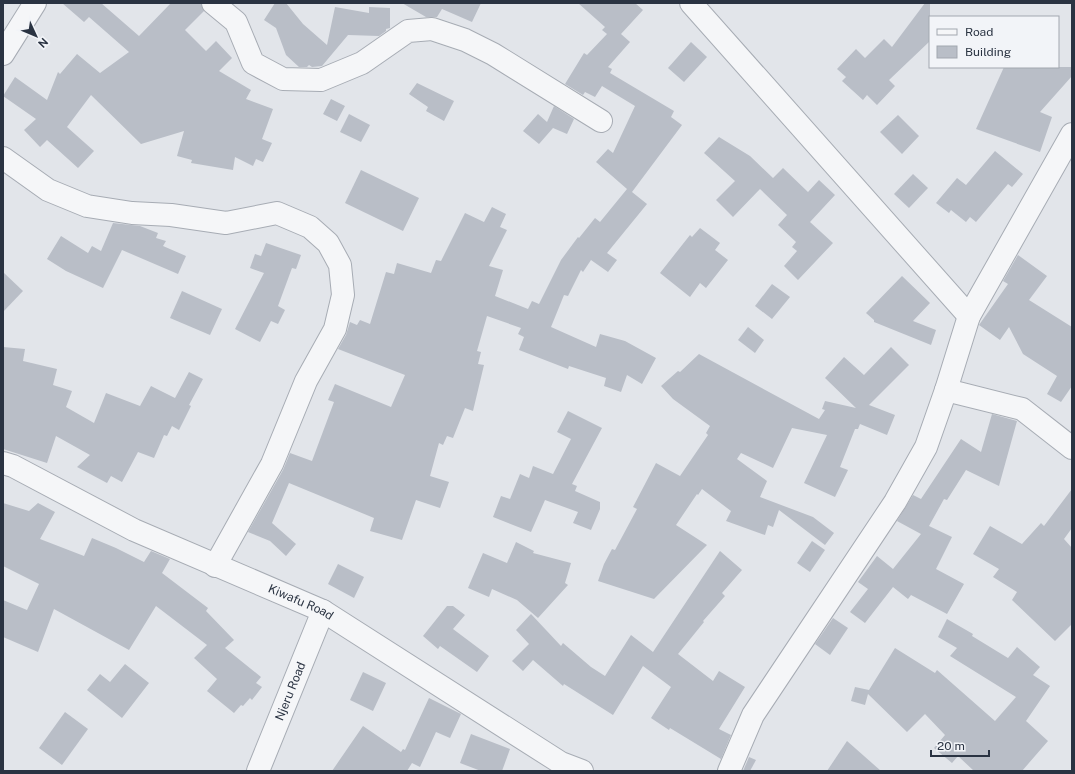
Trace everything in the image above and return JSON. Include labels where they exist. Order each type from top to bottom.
[{"type":"street","points":[[3,54],[35,3]]},
{"type":"street","points":[[213,3],[236,22],[252,63],[283,79],[321,80],[362,63],[408,31],[432,29],[464,40],[493,54],[600,121]]},
{"type":"street","points":[[690,3],[969,316]]},
{"type":"street","points":[[729,771],[753,714],[896,502],[926,447],[946,390],[969,316],[1072,134]]},
{"type":"street","points":[[3,158],[48,190],[86,206],[132,213],[171,215],[226,223],[278,213],[310,227],[328,243],[340,265],[343,295],[335,329],[306,381],[272,464],[215,566]]},
{"type":"street","points":[[946,390],[1022,409],[1072,448]]},
{"type":"street","name":"Kiwafu Road","points":[[3,462],[134,530],[323,611],[561,763],[582,771]]},
{"type":"street","name":"Njeru Road","points":[[258,771],[323,611]]},
{"type":"building","points":[[62,3],[101,3],[139,36],[171,3],[201,3],[204,11],[185,30],[206,51],[216,41],[232,58],[219,71],[251,90],[246,99],[273,109],[262,139],[272,143],[263,162],[256,159],[253,166],[235,157],[233,170],[191,163],[192,160],[177,156],[184,131],[141,144],[91,95],[67,127],[94,151],[78,168],[47,140],[40,147],[24,130],[36,119],[3,96],[15,77],[47,100],[58,72],[60,74],[77,54],[100,73],[129,52],[89,17],[84,22]]},
{"type":"building","points":[[275,3],[286,3],[303,24],[327,45],[335,7],[369,13],[369,7],[390,8],[390,28],[386,29],[386,31],[379,36],[348,35],[322,66],[312,67],[309,65],[307,67],[299,67],[286,55],[276,28],[264,20]]},
{"type":"building","points":[[402,3],[481,3],[472,22],[442,9],[437,17],[426,17]]},
{"type":"building","points":[[578,3],[635,3],[643,10],[621,34],[630,42],[608,67],[612,69],[610,73],[674,111],[671,117],[682,125],[632,192],[647,204],[607,253],[617,260],[608,272],[591,260],[583,272],[581,270],[568,296],[564,295],[551,327],[596,347],[600,334],[625,341],[656,358],[642,384],[627,375],[621,392],[604,386],[606,378],[569,366],[568,369],[519,350],[524,337],[518,334],[521,328],[487,316],[477,351],[481,352],[478,364],[484,365],[473,411],[465,408],[453,438],[447,436],[443,445],[439,443],[430,476],[449,482],[440,508],[416,500],[402,540],[370,531],[374,518],[289,483],[272,523],[296,544],[286,556],[270,541],[248,532],[283,470],[290,453],[312,461],[334,402],[328,400],[335,384],[391,407],[405,375],[338,349],[346,335],[350,322],[357,325],[360,320],[370,324],[386,272],[394,274],[397,263],[431,273],[436,260],[441,261],[465,213],[484,222],[492,207],[506,214],[500,227],[507,230],[489,266],[503,270],[495,296],[528,309],[532,301],[539,304],[561,260],[578,237],[579,238],[595,218],[600,222],[627,189],[596,162],[608,149],[613,153],[635,106],[602,86],[595,97],[585,92],[583,95],[565,84],[584,53],[587,55],[607,34],[602,30],[605,27]]},
{"type":"building","points":[[925,3],[930,3],[929,42],[889,80],[895,86],[877,105],[867,95],[863,100],[842,81],[846,77],[837,69],[856,49],[865,58],[884,39],[892,47]]},
{"type":"building","points":[[691,42],[707,57],[684,82],[668,68]]},
{"type":"building","points":[[1072,67],[1072,76],[1040,112],[1052,117],[1040,152],[976,129],[1004,68]]},
{"type":"building","points":[[417,83],[454,101],[444,121],[426,111],[428,107],[409,94]]},
{"type":"building","points":[[331,99],[345,106],[337,121],[323,114]]},
{"type":"building","points":[[554,106],[574,119],[567,134],[553,128],[539,144],[523,131],[538,114],[547,122]]},
{"type":"building","points":[[349,114],[370,125],[361,142],[340,132]]},
{"type":"building","points":[[898,115],[919,136],[902,154],[880,132]]},
{"type":"building","points":[[719,137],[750,156],[773,178],[783,168],[808,192],[819,180],[835,195],[810,222],[833,243],[798,280],[784,266],[797,251],[792,247],[796,242],[778,225],[787,215],[760,189],[733,217],[716,200],[735,181],[704,153]]},
{"type":"building","points":[[995,151],[1023,174],[1012,187],[1008,184],[976,222],[970,217],[966,222],[951,210],[949,213],[936,203],[957,178],[966,185]]},
{"type":"building","points":[[361,170],[419,198],[403,231],[345,203]]},
{"type":"building","points":[[913,174],[928,188],[909,208],[894,194]]},
{"type":"building","points":[[113,223],[140,226],[158,233],[156,238],[166,241],[163,246],[186,256],[178,274],[122,250],[103,288],[66,271],[47,259],[61,236],[88,253],[92,246],[101,251]]},
{"type":"building","points":[[700,228],[720,243],[715,250],[728,260],[706,288],[700,283],[690,297],[660,273],[690,235],[692,237]]},
{"type":"building","points":[[266,243],[301,255],[296,269],[292,268],[278,306],[285,310],[278,324],[271,321],[260,342],[235,329],[264,273],[250,268],[255,254],[261,256]]},
{"type":"building","points":[[1018,255],[1047,276],[1029,300],[1072,327],[1072,386],[1061,402],[1047,394],[1057,376],[1023,354],[1009,327],[1000,340],[979,325],[1008,284],[1003,281]]},
{"type":"building","points":[[3,272],[23,291],[3,312]]},
{"type":"building","points":[[902,276],[930,303],[913,321],[936,330],[931,345],[874,322],[874,320],[866,313]]},
{"type":"building","points":[[772,284],[790,297],[772,319],[755,306]]},
{"type":"building","points":[[182,291],[222,309],[210,335],[170,318]]},
{"type":"building","points":[[748,327],[764,340],[755,353],[738,340]]},
{"type":"building","points":[[3,347],[25,349],[23,361],[57,369],[53,385],[72,391],[66,407],[94,423],[106,393],[140,406],[151,386],[175,398],[189,372],[203,379],[189,405],[191,406],[179,430],[172,426],[167,436],[164,435],[154,458],[138,452],[122,482],[111,476],[107,483],[77,467],[90,455],[56,436],[47,463],[3,449]]},
{"type":"building","points":[[891,347],[909,365],[869,405],[895,415],[887,435],[860,424],[858,429],[855,429],[840,467],[848,470],[835,497],[804,483],[827,435],[792,428],[773,468],[741,453],[737,459],[767,481],[760,497],[813,517],[834,533],[825,545],[779,510],[773,527],[768,525],[765,535],[726,521],[731,511],[702,489],[676,525],[707,545],[654,599],[598,581],[604,564],[612,549],[615,550],[637,509],[633,507],[656,463],[680,476],[708,435],[706,433],[710,426],[673,399],[661,386],[678,371],[680,372],[699,354],[819,419],[825,410],[822,409],[825,401],[856,408],[825,378],[844,357],[864,375]]},
{"type":"building","points":[[568,411],[602,428],[572,484],[577,486],[575,491],[600,502],[600,509],[591,530],[573,523],[578,512],[545,500],[531,532],[493,517],[501,496],[510,499],[520,474],[529,478],[533,466],[553,474],[571,439],[557,432]]},
{"type":"building","points":[[992,414],[1017,421],[999,486],[966,470],[947,500],[944,499],[929,526],[952,537],[936,569],[964,584],[947,614],[911,595],[908,599],[893,587],[865,623],[850,612],[868,589],[858,582],[877,556],[893,569],[921,534],[897,521],[913,495],[921,499],[961,439],[981,452]]},
{"type":"building","points":[[1072,489],[1072,528],[1064,539],[1072,548],[1072,624],[1055,641],[1012,600],[1017,592],[993,577],[999,569],[973,554],[990,526],[1022,544],[1041,523],[1044,526]]},
{"type":"building","points":[[3,503],[29,511],[38,503],[55,512],[40,539],[84,556],[92,538],[144,562],[151,551],[170,559],[162,573],[208,608],[206,611],[234,640],[225,648],[261,677],[256,683],[262,687],[252,700],[250,698],[234,713],[207,691],[217,679],[194,658],[207,645],[156,606],[129,650],[54,609],[38,652],[3,637],[3,600],[27,610],[39,584],[3,566]]},
{"type":"building","points":[[812,541],[825,550],[810,572],[797,563]]},
{"type":"building","points":[[516,542],[534,551],[533,553],[571,563],[565,583],[568,585],[538,618],[517,600],[492,589],[489,597],[468,588],[483,553],[507,563]]},
{"type":"building","points":[[720,551],[742,570],[722,593],[725,596],[703,621],[704,622],[678,654],[713,681],[719,671],[745,687],[719,729],[731,735],[721,759],[670,728],[669,730],[651,718],[671,687],[643,666],[613,715],[564,684],[563,686],[533,660],[523,671],[512,661],[529,644],[516,630],[531,614],[561,646],[563,643],[591,667],[605,676],[631,635],[653,652]]},
{"type":"building","points":[[338,564],[364,577],[354,598],[328,584]]},
{"type":"building","points":[[447,606],[453,606],[465,615],[453,629],[489,656],[477,672],[440,646],[438,649],[423,636]]},
{"type":"building","points":[[833,618],[848,628],[830,655],[815,644]]},
{"type":"building","points":[[947,619],[973,634],[972,636],[1008,658],[1017,647],[1040,667],[1033,675],[1050,686],[1026,721],[1048,741],[1022,771],[974,771],[958,756],[952,763],[934,748],[945,735],[925,714],[907,732],[868,694],[865,705],[851,701],[855,687],[869,690],[895,648],[935,673],[937,670],[995,721],[1016,697],[950,656],[957,648],[938,637]]},
{"type":"building","points":[[125,664],[149,683],[122,718],[87,690],[100,674],[110,682]]},
{"type":"building","points":[[363,672],[386,683],[373,711],[350,700]]},
{"type":"building","points":[[429,698],[461,714],[450,738],[436,732],[420,767],[412,763],[407,771],[332,771],[363,726],[401,752],[403,749],[405,750]]},
{"type":"building","points":[[65,712],[88,729],[62,765],[39,748]]},
{"type":"building","points":[[471,734],[510,749],[502,771],[481,771],[460,763]]},
{"type":"building","points":[[847,741],[881,771],[827,771]]},
{"type":"building","points":[[749,757],[756,760],[750,771],[743,771]]}]
